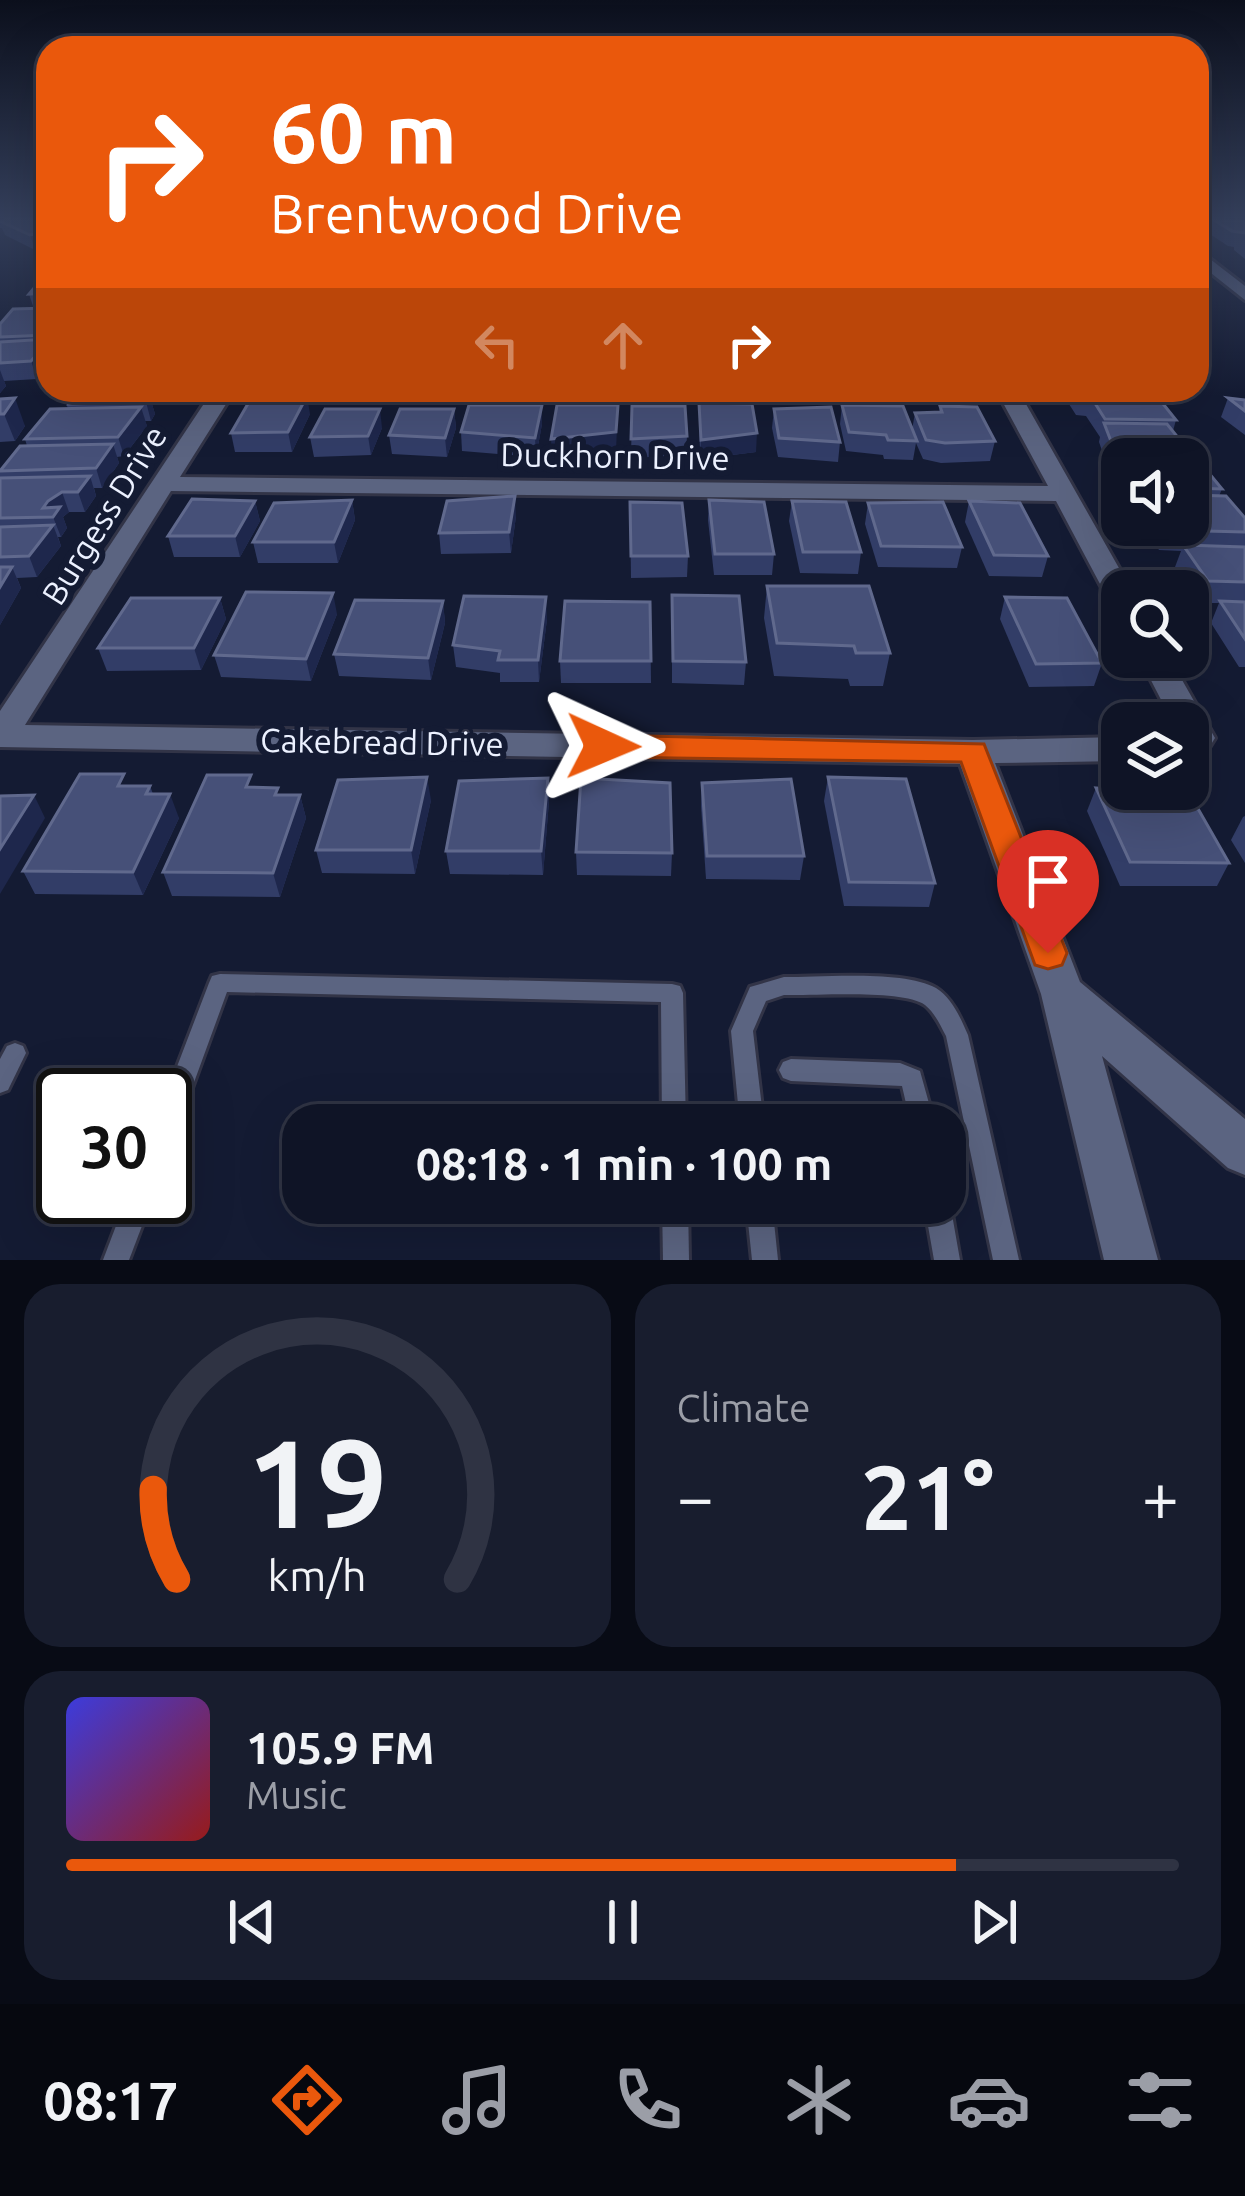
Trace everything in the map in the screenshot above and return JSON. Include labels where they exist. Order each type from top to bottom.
[{"type":"street","name":"Burgess Drive","points":[[1,736],[217,402]]},
{"type":"street","points":[[1014,402],[1106,570]]},
{"type":"street","name":"Duckhorn Drive","points":[[166,484],[1064,494]]},
{"type":"street","name":"Cakebread Drive","points":[[1,736],[973,752],[1101,749]]},
{"type":"street","points":[[973,752],[1063,994],[1132,1260]]},
{"type":"street","points":[[1063,994],[1245,1151]]},
{"type":"lane","points":[[188,1068],[220,983],[671,993],[674,1104]]},
{"type":"lane","points":[[750,1104],[742,1031],[758,994],[784,986],[830,986],[900,987],[929,995],[957,1035],[1006,1260]]},
{"type":"lane","points":[[0,1082],[15,1053]]},
{"type":"lane","points":[[791,1070],[900,1074],[912,1079],[920,1104]]},
{"type":"lane","points":[[116,1260],[130,1224]]},
{"type":"lane","points":[[675,1224],[676,1260]]},
{"type":"lane","points":[[761,1224],[765,1260]]},
{"type":"lane","points":[[941,1224],[947,1260]]},
{"type":"building","points":[[36,308],[36,336],[0,337],[0,324],[13,309]]},
{"type":"building","points":[[36,340],[36,355],[31,361],[0,363],[0,342]]},
{"type":"building","points":[[15,398],[4,414],[0,414],[0,399]]},
{"type":"building","points":[[1228,398],[1245,400],[1245,411]]},
{"type":"building","points":[[249,402],[304,402],[288,432],[231,433]]},
{"type":"building","points":[[1094,402],[1162,402],[1176,420],[1105,419]]},
{"type":"building","points":[[699,403],[752,404],[757,433],[701,440]]},
{"type":"building","points":[[469,405],[542,405],[535,438],[461,432]]},
{"type":"building","points":[[557,405],[618,405],[616,432],[551,439]]},
{"type":"building","points":[[842,405],[903,406],[917,441],[849,432]]},
{"type":"building","points":[[632,406],[685,406],[687,436],[631,439]]},
{"type":"building","points":[[940,406],[977,407],[995,441],[926,440],[915,413],[942,412]]},
{"type":"building","points":[[141,407],[118,437],[25,439],[50,409]]},
{"type":"building","points":[[831,407],[840,442],[779,438],[774,409]]},
{"type":"building","points":[[325,409],[380,409],[368,436],[310,437]]},
{"type":"building","points":[[400,409],[454,409],[445,438],[389,435]]},
{"type":"building","points":[[1104,423],[1167,424],[1178,438],[1110,438]]},
{"type":"building","points":[[113,444],[96,468],[0,471],[20,446]]},
{"type":"building","points":[[1209,473],[1222,489],[1209,489]]},
{"type":"building","points":[[90,476],[78,492],[62,492],[48,501],[43,508],[60,507],[53,517],[0,518],[0,478]]},
{"type":"building","points":[[515,496],[509,532],[439,533],[447,501]]},
{"type":"building","points":[[1209,496],[1226,496],[1245,518],[1245,532],[1209,531]]},
{"type":"building","points":[[192,499],[255,501],[235,536],[168,536]]},
{"type":"building","points":[[352,500],[334,542],[253,542],[274,503]]},
{"type":"building","points":[[709,500],[764,502],[774,554],[715,554]]},
{"type":"building","points":[[792,501],[846,502],[861,552],[803,552]]},
{"type":"building","points":[[969,501],[1020,503],[1048,556],[994,555]]},
{"type":"building","points":[[630,502],[682,503],[688,556],[631,556]]},
{"type":"building","points":[[943,502],[962,547],[881,546],[868,503]]},
{"type":"building","points":[[53,525],[29,556],[0,557],[0,527]]},
{"type":"building","points":[[1184,546],[1245,547],[1245,582],[1209,581],[1209,570],[1200,570]]},
{"type":"building","points":[[0,567],[12,567],[0,587]]},
{"type":"building","points":[[767,586],[869,586],[890,653],[856,653],[854,646],[777,643]]},
{"type":"building","points":[[246,592],[333,593],[306,659],[214,655]]},
{"type":"building","points":[[672,595],[739,596],[746,662],[673,661]]},
{"type":"building","points":[[464,596],[546,597],[538,660],[498,660],[500,651],[453,645]]},
{"type":"building","points":[[1005,597],[1067,598],[1101,661],[1036,664]]},
{"type":"building","points":[[131,598],[220,598],[194,648],[98,648]]},
{"type":"building","points":[[355,600],[443,601],[428,658],[334,654]]},
{"type":"building","points":[[565,601],[650,602],[651,661],[560,661]]},
{"type":"building","points":[[1220,601],[1245,602],[1245,639]]},
{"type":"building","points":[[80,774],[124,774],[118,786],[150,786],[146,794],[170,794],[133,872],[23,871]]},
{"type":"building","points":[[207,775],[251,775],[246,787],[278,788],[275,795],[300,795],[273,873],[163,872]]},
{"type":"building","points":[[427,777],[411,850],[316,850],[338,780]]},
{"type":"building","points":[[828,777],[906,779],[935,883],[849,882]]},
{"type":"building","points":[[548,778],[541,851],[446,851],[459,781]]},
{"type":"building","points":[[581,778],[670,783],[672,853],[576,852]]},
{"type":"building","points":[[791,779],[804,856],[707,856],[702,783]]},
{"type":"building","points":[[34,795],[0,849],[0,796]]},
{"type":"building","points":[[1106,810],[1199,810],[1229,863],[1130,862]]},
{"type":"route","points":[[603,746],[973,752],[1048,953]]}]
